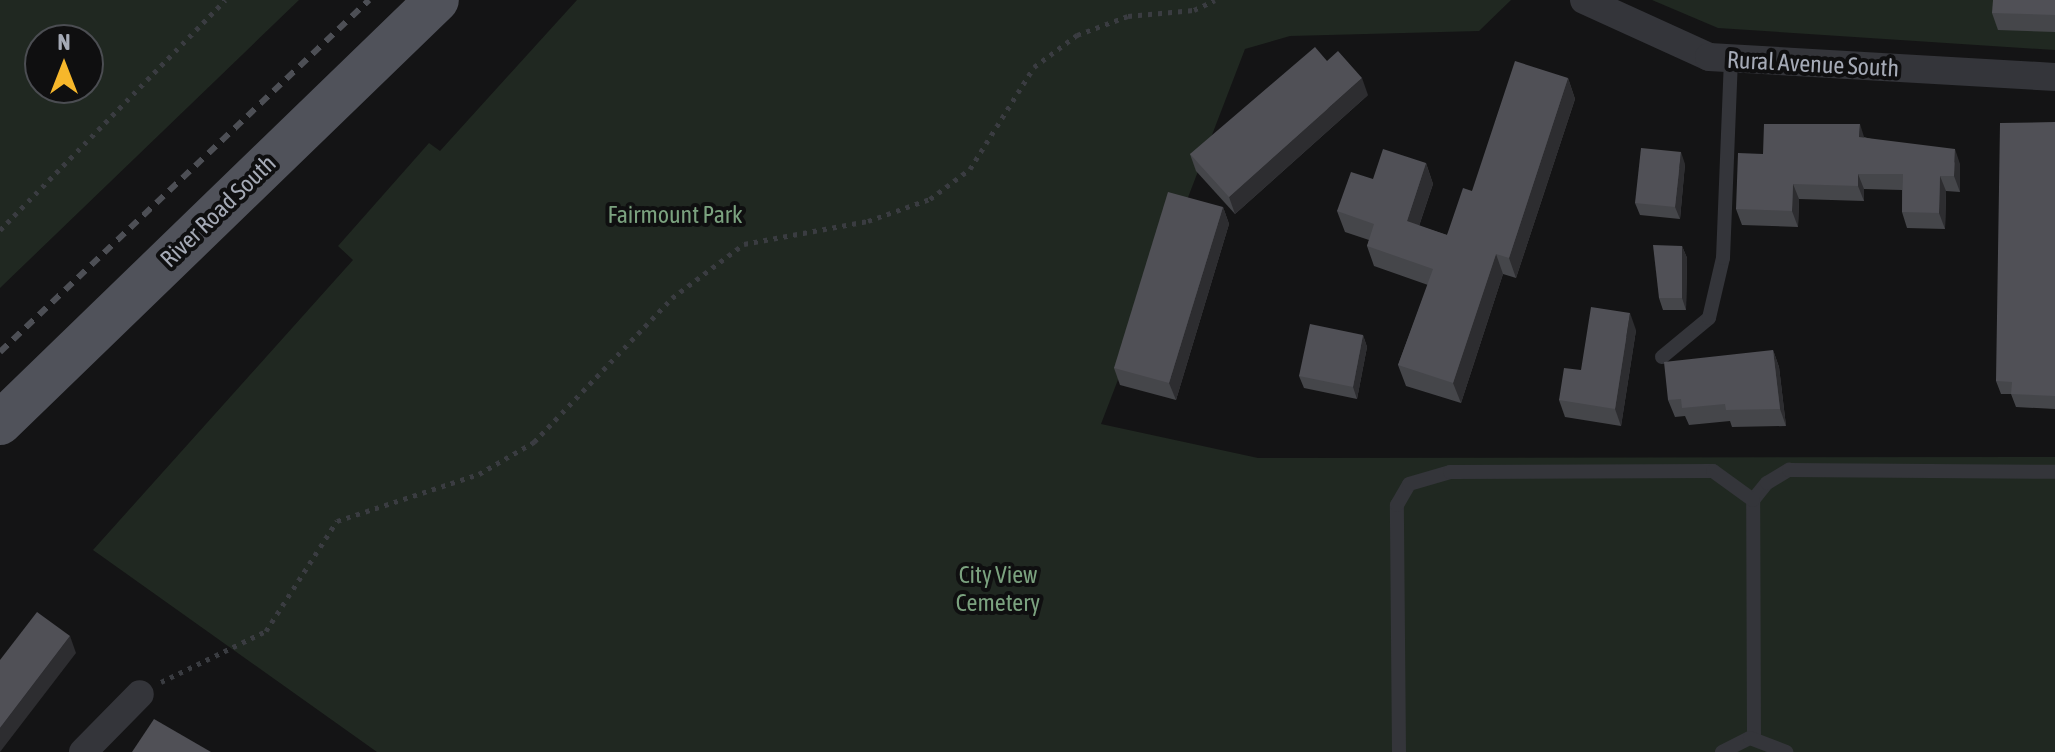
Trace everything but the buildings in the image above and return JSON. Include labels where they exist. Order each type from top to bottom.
[{"type":"main road","name":"River Road South","points":[[0,423],[437,0]]},
{"type":"street","name":"Rural Avenue South","points":[[1584,0],[1686,48],[1731,60],[2055,77]]},
{"type":"street","points":[[83,752],[140,694]]},
{"type":"lane","points":[[1662,357],[1709,318],[1723,258],[1731,60]]},
{"type":"lane","points":[[1753,500],[1789,470],[2055,472]]},
{"type":"lane","points":[[1399,752],[1397,505],[1409,484],[1450,472],[1713,471],[1736,480],[1753,500],[1754,739]]},
{"type":"lane","points":[[1722,752],[1754,739],[1786,752]]},
{"type":"path","points":[[0,230],[225,0]]},
{"type":"path","points":[[140,694],[266,631],[337,521],[479,474],[534,442],[672,298],[744,244],[868,221],[930,199],[970,169],[1034,67],[1077,35],[1128,16],[1194,10],[1215,0]]},
{"type":"green space","points":[[0,0],[299,0],[0,288]]},
{"type":"green space","points":[[577,0],[1511,0],[1479,31],[1290,36],[1245,49],[1101,424],[1258,458],[2055,457],[2055,752],[377,752],[93,550],[353,260],[338,246],[429,143],[440,151]]},
{"type":"green space","points":[[1652,0],[1999,0],[2055,32],[2055,50],[1718,28]]},
{"type":"railway","points":[[0,352],[369,0]]},
{"type":"park label","name":"Fairmount Park","points":[[675,215]]},
{"type":"park label","name":"City View Cemetery","points":[[998,589]]}]
